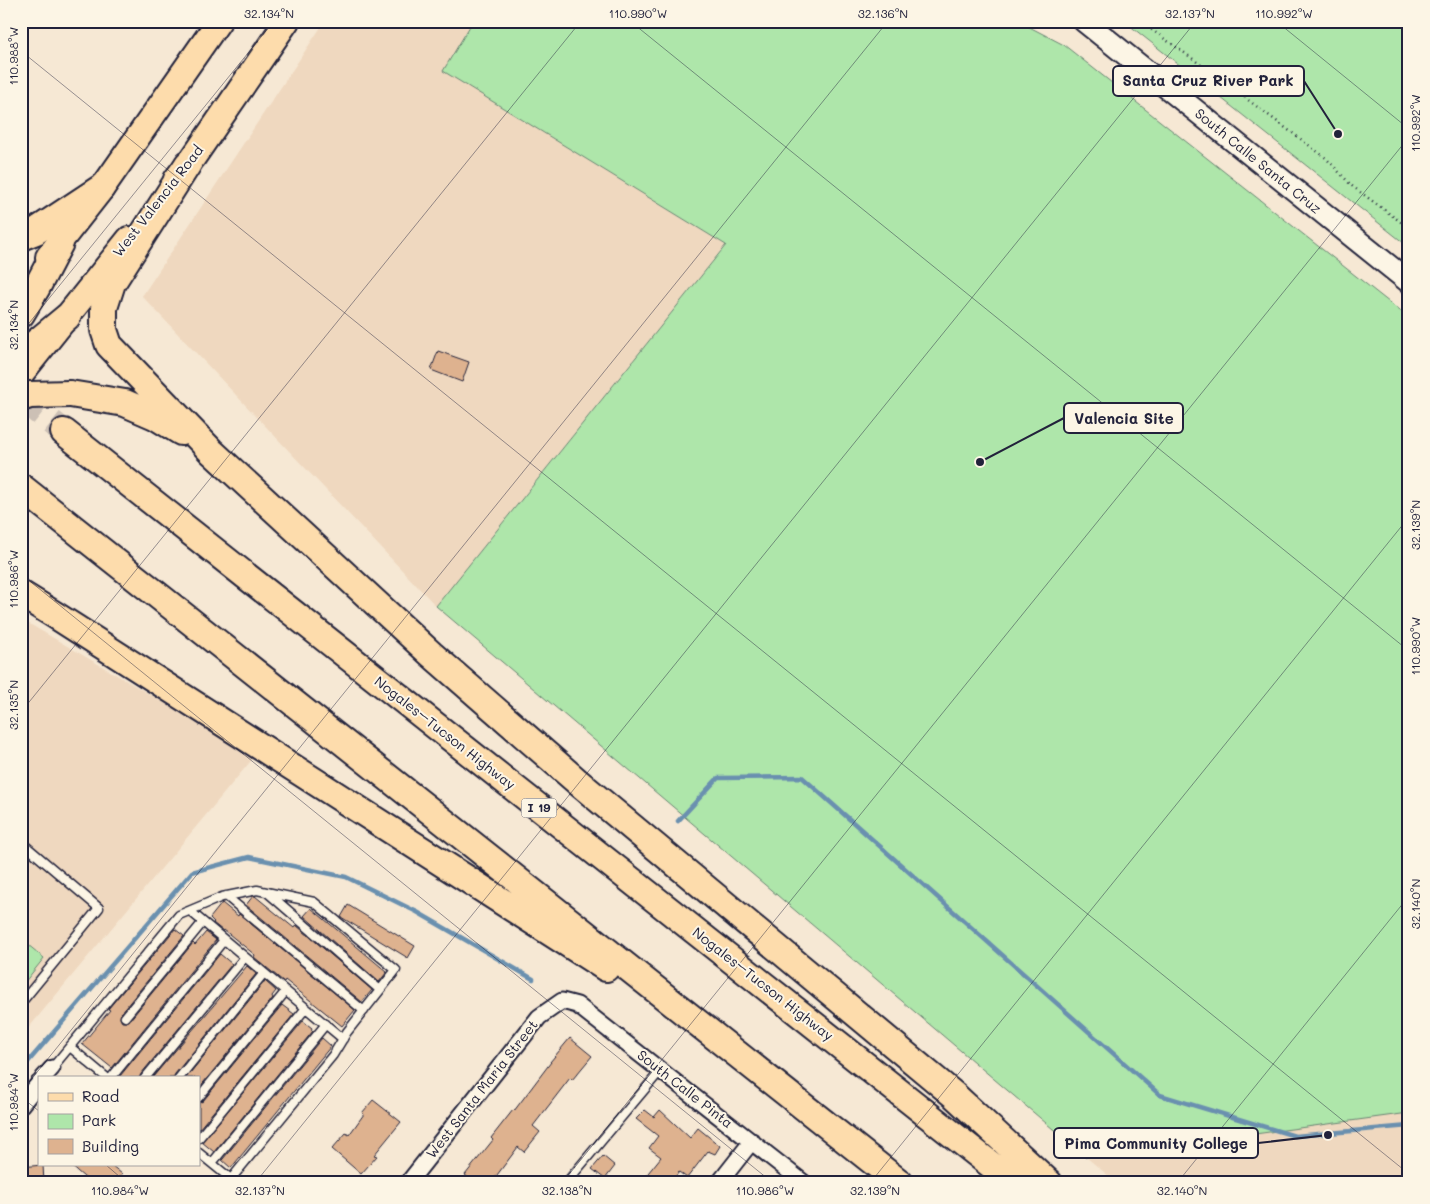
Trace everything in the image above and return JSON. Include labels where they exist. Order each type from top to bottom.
[{"type":"highway","points":[[188,164],[112,283],[104,308],[104,330],[109,345],[211,451],[438,661],[580,783],[954,1095],[1049,1183]]},
{"type":"highway","points":[[21,237],[36,231],[101,188]]},
{"type":"highway","points":[[21,314],[60,243]]},
{"type":"highway","points":[[24,364],[67,317]]},
{"type":"highway","points":[[21,398],[30,395],[70,394],[125,403],[155,416],[211,451]]},
{"type":"highway","name":"Nogales–Tucson Highway","points":[[64,432],[1014,1183]]},
{"type":"highway","points":[[21,487],[900,1183]]},
{"type":"highway","points":[[21,576],[55,614]]},
{"type":"highway","points":[[21,594],[734,1050]]},
{"type":"main road","points":[[21,289],[60,243],[101,188],[219,21]]},
{"type":"main road","name":"West Valencia Road","points":[[67,317],[188,164],[287,21]]},
{"type":"street","name":"South Calle Santa Cruz","points":[[1084,21],[1409,282]]},
{"type":"street","name":"South Calle Pinta","points":[[562,1001],[577,1005],[804,1183]]},
{"type":"street","name":"West Santa Maria Street","points":[[408,1183],[539,1017],[562,1001]]},
{"type":"street","points":[[21,1104],[38,1084]]},
{"type":"street","points":[[719,1183],[752,1141]]},
{"type":"lane","points":[[21,842],[99,908],[21,1003]]},
{"type":"lane","points":[[47,1073],[179,915],[226,896],[257,890],[314,902],[396,970],[333,1055],[231,1179],[200,1154]]},
{"type":"lane","points":[[267,892],[380,990]]},
{"type":"lane","points":[[226,896],[364,1011]]},
{"type":"lane","points":[[190,910],[343,1039]]},
{"type":"lane","points":[[125,1017],[204,922]]},
{"type":"lane","points":[[113,1076],[224,940]]},
{"type":"lane","points":[[147,1076],[244,956]]},
{"type":"lane","points":[[181,1076],[264,973]]},
{"type":"lane","points":[[200,1096],[286,991]]},
{"type":"lane","points":[[200,1137],[306,1008]]},
{"type":"lane","points":[[212,1163],[326,1024]]},
{"type":"lane","points":[[70,1047],[105,1076]]},
{"type":"lane","points":[[566,1183],[661,1070]]},
{"type":"path","points":[[1139,21],[1319,152],[1352,186],[1409,228]]},
{"type":"shaded area","points":[[325,21],[473,21],[444,71],[726,245],[436,606],[142,296]]},
{"type":"shaded area","points":[[21,619],[255,756],[21,1037]]},
{"type":"shaded area","points":[[1409,1113],[1409,1183],[1117,1183],[1086,1157]]},
{"type":"green space","points":[[473,21],[1018,21],[1064,45],[1409,318],[1409,1113],[1086,1157],[436,606],[726,245],[443,71]]},
{"type":"green space","points":[[1124,21],[1409,21],[1409,247]]},
{"type":"green space","points":[[21,939],[44,958],[24,983],[21,981]]},
{"type":"building","points":[[438,351],[469,362],[462,382],[431,370]]},
{"type":"building","points":[[253,896],[294,928],[296,925],[372,990],[362,1002],[246,905]]},
{"type":"building","points":[[222,903],[238,916],[239,914],[355,1010],[342,1026],[285,980],[284,982],[254,957],[255,955],[213,923],[210,918]]},
{"type":"building","points":[[348,905],[415,946],[408,958],[341,917]]},
{"type":"building","points":[[311,908],[387,972],[379,982],[304,916]]},
{"type":"building","points":[[175,929],[184,936],[121,1013],[120,1018],[122,1022],[129,1021],[193,943],[195,945],[206,932],[216,940],[112,1068],[82,1044],[110,1010],[108,1009]]},
{"type":"building","points":[[220,954],[232,964],[140,1076],[120,1076]]},
{"type":"building","points":[[247,966],[256,974],[174,1076],[154,1076]]},
{"type":"building","points":[[265,981],[276,991],[272,996],[273,998],[200,1087],[200,1076],[188,1076]]},
{"type":"building","points":[[282,1005],[294,1014],[200,1128],[200,1102]]},
{"type":"building","points":[[303,1021],[313,1031],[214,1152],[202,1142]]},
{"type":"building","points":[[322,1038],[331,1046],[231,1168],[222,1160]]},
{"type":"building","points":[[570,1038],[592,1056],[572,1080],[570,1078],[533,1126],[540,1132],[524,1152],[518,1147],[491,1183],[475,1183],[465,1175],[493,1140],[491,1138]]},
{"type":"building","points":[[373,1100],[401,1122],[374,1155],[377,1156],[361,1174],[332,1149],[346,1133],[349,1135],[364,1114],[362,1113]]},
{"type":"building","points":[[645,1110],[654,1117],[660,1110],[690,1138],[698,1128],[720,1146],[715,1154],[708,1151],[687,1178],[679,1172],[670,1183],[640,1183],[661,1157],[649,1148],[658,1136],[636,1119]]},
{"type":"building","points":[[603,1156],[615,1166],[605,1179],[592,1169]]},
{"type":"building","points":[[43,1166],[44,1183],[21,1183],[21,1167]]},
{"type":"building","points":[[71,1166],[112,1166],[122,1174],[116,1183],[91,1183]]},
{"type":"waterway","points":[[678,821],[718,778],[802,777],[1160,1095],[1295,1136],[1409,1126]]},
{"type":"waterway","points":[[21,1070],[192,872],[249,857],[346,877],[417,912],[533,979]]},
{"type":"tunnel","points":[[21,398],[64,432]]},
{"type":"place","name":"Santa Cruz River Park","points":[[1338,134]]},
{"type":"place","name":"Valencia Site","points":[[980,462]]},
{"type":"place","name":"Pima Community College","points":[[1328,1135]]}]
